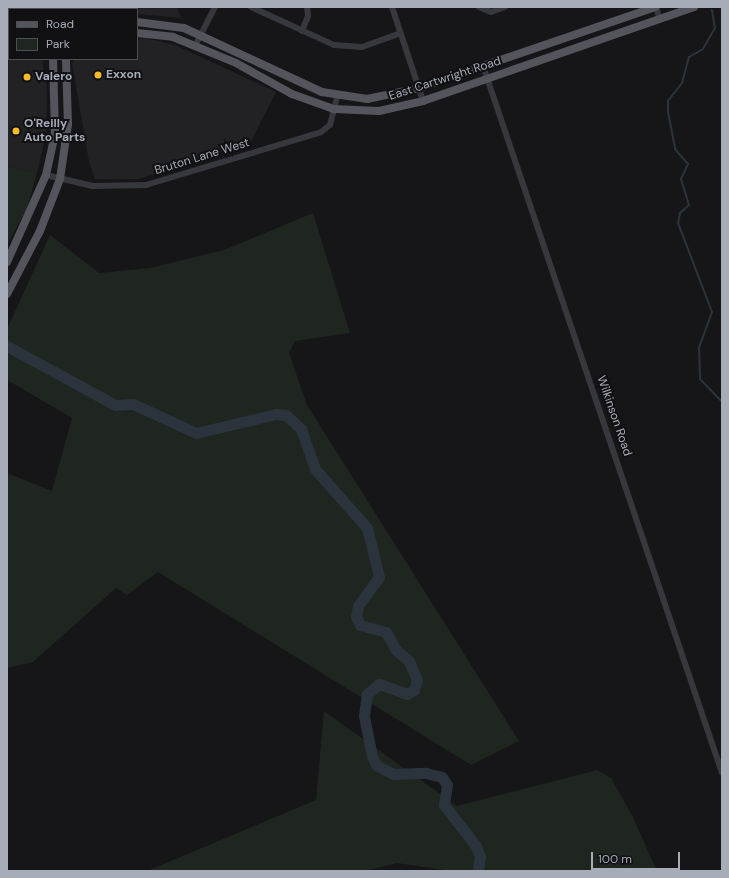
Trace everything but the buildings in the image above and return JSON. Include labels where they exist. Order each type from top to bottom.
[{"type":"main road","name":"East Cartwright Road","points":[[138,22],[167,24],[202,35],[288,78],[337,96],[383,97],[419,88],[656,7]]},
{"type":"main road","name":"East Cartwright Road","points":[[138,34],[163,35],[195,46],[292,94],[334,109],[379,111],[423,101],[694,7]]},
{"type":"main road","points":[[7,262],[46,175],[55,134],[53,60]]},
{"type":"main road","points":[[7,294],[40,231],[60,179],[68,124],[66,60]]},
{"type":"street","points":[[195,46],[202,35],[215,7]]},
{"type":"street","points":[[252,7],[334,45],[362,47],[401,33]]},
{"type":"street","points":[[302,31],[308,16],[307,7]]},
{"type":"street","points":[[392,7],[423,101]]},
{"type":"street","points":[[479,7],[491,12],[505,7]]},
{"type":"street","points":[[656,7],[660,19]]},
{"type":"street","name":"Wilkinson Road","points":[[483,66],[722,774]]},
{"type":"street","name":"Bruton Lane West","points":[[46,175],[93,186],[146,185],[321,132],[330,125],[337,96]]},
{"type":"shaded area","points":[[7,7],[33,7],[8,8],[7,28]]},
{"type":"shaded area","points":[[61,7],[177,7],[181,18],[138,14],[138,8]]},
{"type":"shaded area","points":[[144,38],[175,45],[276,92],[250,143],[139,179],[95,179],[89,162],[72,63],[74,60],[138,60],[138,39]]},
{"type":"shaded area","points":[[7,54],[8,60],[42,60],[47,88],[46,134],[37,173],[7,166]]},
{"type":"green space","points":[[7,166],[37,173],[27,208],[7,245]]},
{"type":"green space","points":[[313,213],[350,333],[295,341],[289,353],[307,405],[519,741],[471,765],[158,572],[127,595],[116,588],[33,662],[7,668],[7,473],[52,491],[72,418],[7,380],[7,329],[50,235],[99,273],[150,268],[224,250]]},
{"type":"green space","points":[[324,711],[457,806],[597,770],[611,778],[632,815],[657,871],[451,871],[397,863],[365,871],[147,871],[316,800]]},
{"type":"waterway","points":[[712,10],[715,28],[703,49],[689,57],[682,83],[668,101],[668,112],[675,149],[688,164],[681,179],[689,205],[680,213],[678,223],[712,312],[699,348],[700,379],[722,402]]},
{"type":"waterway","points":[[7,346],[115,405],[133,404],[196,433],[276,414],[286,415],[301,429],[315,469],[367,528],[379,577],[358,606],[356,616],[360,625],[386,632],[396,650],[409,661],[417,680],[414,690],[407,694],[379,684],[367,694],[364,716],[372,756],[376,765],[393,774],[426,773],[442,777],[447,785],[444,805],[476,846],[480,856],[478,871]]},
{"type":"place","name":"Exxon","points":[[98,75]]},
{"type":"place","name":"Valero","points":[[27,77]]},
{"type":"place","name":"O'Reilly Auto Parts","points":[[16,131]]}]
